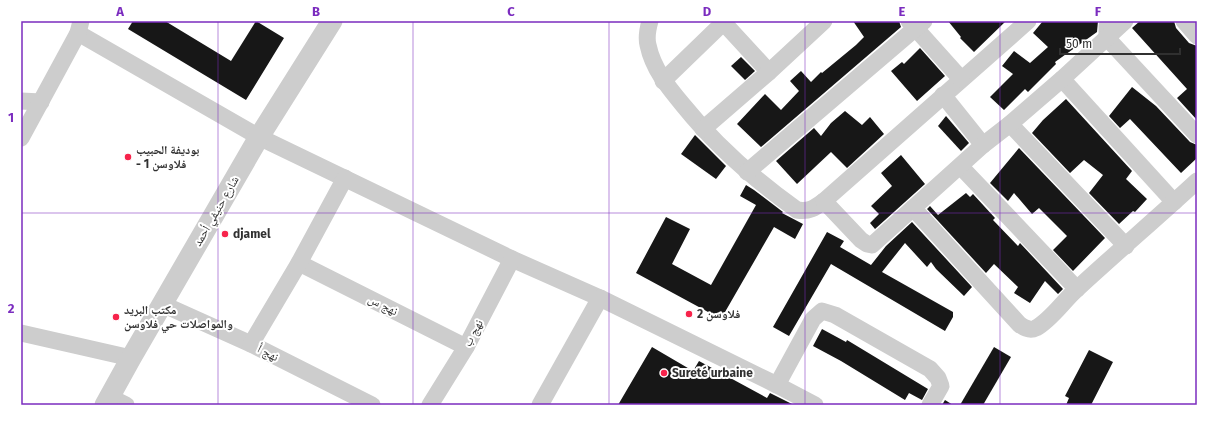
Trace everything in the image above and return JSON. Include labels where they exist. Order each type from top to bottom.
[{"type":"street","name":"شارع حنيفي أحمد","points":[[114,402],[131,358],[259,137],[332,21]]},
{"type":"street","points":[[650,21],[648,28],[648,44],[652,59],[663,81],[703,130],[747,172],[797,210],[804,212],[814,209],[824,201],[1028,21]]},
{"type":"street","points":[[703,130],[824,21]]},
{"type":"street","points":[[824,201],[862,240],[872,245],[961,167],[983,145],[1062,79],[1107,29],[1125,21]]},
{"type":"street","points":[[1184,21],[1197,36]]},
{"type":"street","points":[[663,81],[724,22],[769,72]]},
{"type":"street","points":[[747,172],[916,24],[961,79]]},
{"type":"street","points":[[21,138],[80,27],[259,137],[512,259],[600,298],[815,405]]},
{"type":"street","points":[[1107,29],[1197,135]]},
{"type":"street","points":[[1062,79],[1174,202]]},
{"type":"street","points":[[943,95],[983,145]]},
{"type":"street","points":[[21,101],[41,102]]},
{"type":"street","points":[[1010,124],[1126,246]]},
{"type":"street","points":[[961,167],[1077,289]]},
{"type":"street","points":[[251,344],[299,263],[345,178]]},
{"type":"street","points":[[913,208],[1022,326],[1026,328],[1035,328],[1197,181]]},
{"type":"street","name":"نهج ب","points":[[430,405],[466,347],[512,259]]},
{"type":"street","name":"نهج س","points":[[299,263],[466,347]]},
{"type":"street","points":[[540,405],[600,298]]},
{"type":"street","name":"نهج أ","points":[[162,304],[251,344],[372,405]]},
{"type":"street","points":[[777,385],[813,319],[822,311],[835,315],[930,369],[938,378],[941,386],[930,405]]},
{"type":"street","points":[[21,333],[131,358]]},
{"type":"building","points":[[133,21],[165,21],[231,61],[256,21],[284,38],[246,100],[128,29]]},
{"type":"building","points":[[853,21],[899,21],[901,27],[761,147],[737,124],[765,94],[781,110],[799,91],[790,81],[801,71],[811,82],[821,72],[822,73],[856,45],[864,37]]},
{"type":"building","points":[[948,21],[1006,21],[974,52],[960,38],[961,37]]},
{"type":"building","points":[[1043,21],[1098,21],[1097,32],[1055,62],[1056,64],[1028,92],[1025,89],[1004,110],[990,97],[1013,74],[1002,66],[1014,51],[1030,63],[1048,47],[1033,33]]},
{"type":"building","points":[[1140,21],[1174,21],[1176,28],[1189,43],[1197,46],[1197,120],[1177,98],[1187,89],[1132,28]]},
{"type":"building","points":[[920,48],[945,76],[917,101],[891,71],[902,62],[904,64]]},
{"type":"building","points":[[741,57],[755,71],[745,80],[731,66]]},
{"type":"building","points":[[1132,87],[1156,106],[1190,142],[1197,145],[1197,158],[1181,173],[1130,119],[1120,128],[1109,116]]},
{"type":"building","points":[[1066,99],[1132,171],[1126,179],[1147,199],[1135,212],[1133,211],[1119,224],[1089,193],[1103,175],[1084,160],[1070,173],[1032,133],[1043,120]]},
{"type":"building","points":[[845,111],[862,125],[870,117],[884,134],[847,168],[831,152],[797,184],[776,161],[814,128],[821,136],[831,123]]},
{"type":"building","points":[[946,116],[969,143],[961,151],[938,126]]},
{"type":"building","points":[[695,135],[726,166],[716,179],[681,154]]},
{"type":"building","points":[[1019,148],[1105,238],[1073,271],[1053,250],[1067,236],[1039,208],[1032,214],[1014,193],[1008,201],[990,183]]},
{"type":"building","points":[[901,155],[925,184],[875,229],[870,223],[879,214],[871,206],[892,186],[881,173]]},
{"type":"building","points":[[746,185],[783,212],[782,213],[803,224],[795,239],[774,227],[721,319],[636,273],[666,217],[690,229],[672,264],[711,285],[756,205],[740,196]]},
{"type":"building","points":[[966,193],[970,197],[973,194],[995,218],[993,220],[1018,246],[1020,243],[1063,289],[1058,294],[1045,281],[1030,303],[1014,293],[1018,287],[994,264],[986,273],[927,209],[930,206],[938,215]]},
{"type":"building","points":[[912,222],[972,287],[964,296],[936,269],[931,262],[927,267],[905,243],[882,272],[953,312],[953,317],[945,331],[831,264],[789,336],[773,327],[827,232],[844,241],[840,247],[871,265],[886,246]]},
{"type":"building","points":[[822,329],[846,342],[847,340],[928,389],[922,400],[909,393],[905,400],[841,361],[813,346]]},
{"type":"building","points":[[652,347],[693,371],[699,361],[767,398],[770,393],[794,405],[618,405]]},
{"type":"building","points":[[994,347],[1011,357],[983,405],[960,405]]},
{"type":"building","points":[[1089,350],[1113,362],[1091,405],[1066,405],[1069,398],[1065,396]]},
{"type":"building","points":[[945,400],[953,405],[942,405]]},
{"type":"place","name":"بوديفة الحبيب - فلاوسن 1","points":[[128,157]]},
{"type":"place","name":"djamel","points":[[225,234]]},
{"type":"place","name":"فلاوسن 2","points":[[689,314]]},
{"type":"place","name":"مكتب البريد والمواصلات حي فلاوسن","points":[[116,317]]},
{"type":"place","name":"Sureté urbaine","points":[[664,373]]}]
